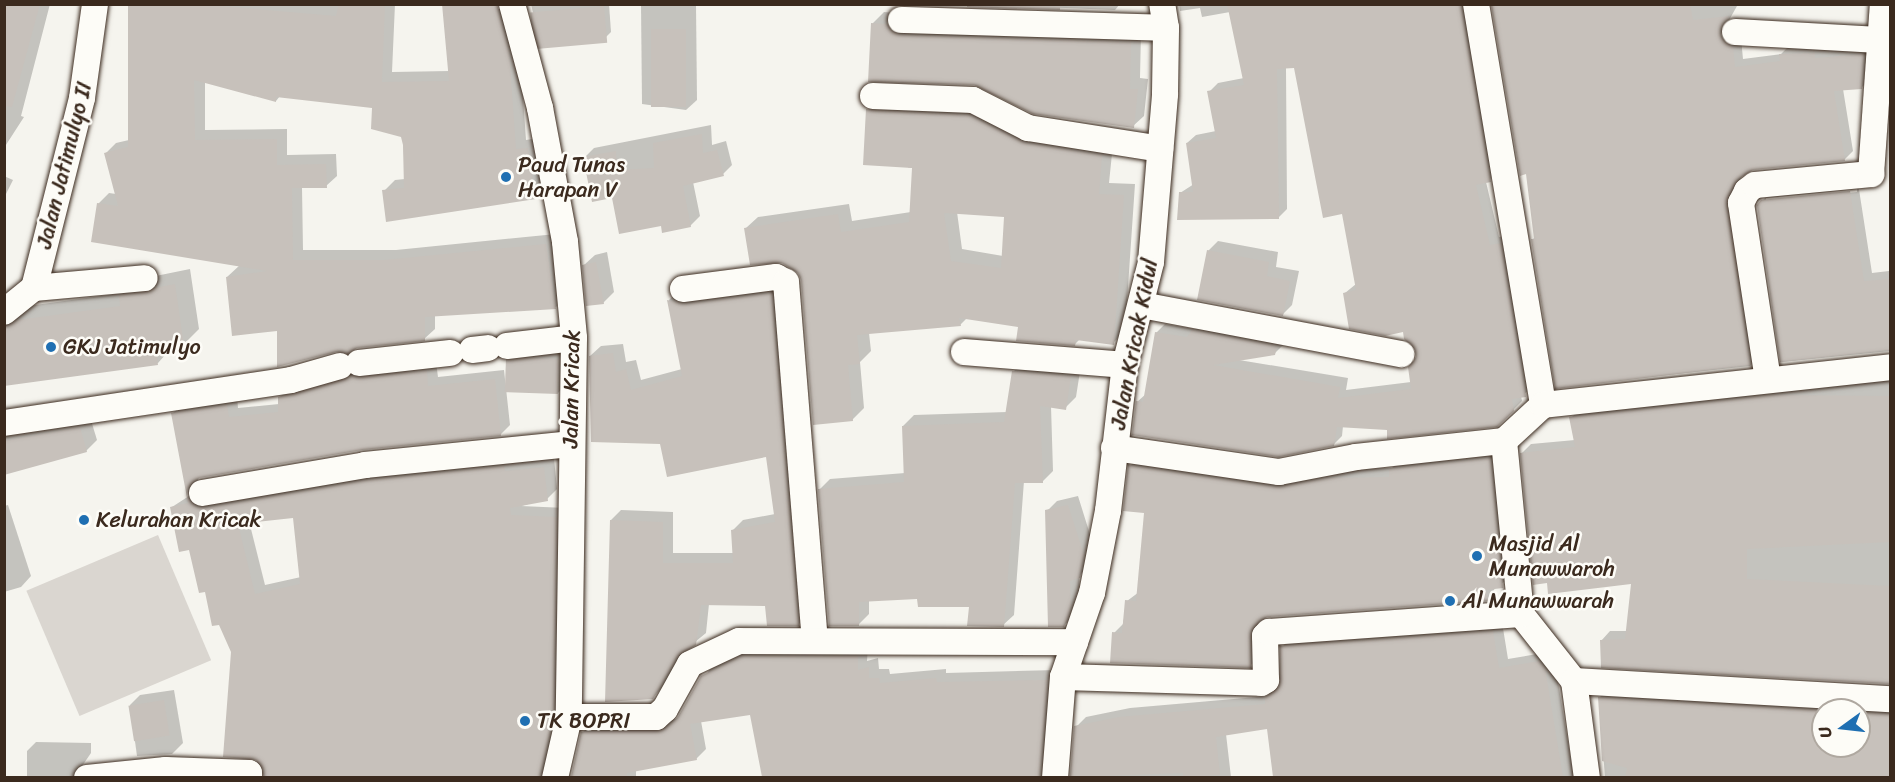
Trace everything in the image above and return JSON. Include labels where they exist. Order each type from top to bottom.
[{"type":"street","name":"Jalan Jatimulyo II","points":[[34,288],[82,98],[95,4]]},
{"type":"street","name":"Jalan Kricak","points":[[512,4],[540,108],[565,242],[574,338],[570,444],[569,717],[555,777]]},
{"type":"street","points":[[1476,4],[1543,405]]},
{"type":"street","points":[[1768,380],[1743,196],[1755,185],[1881,174],[1882,4]]},
{"type":"street","points":[[901,20],[1164,16]]},
{"type":"street","name":"Jalan Kricak Kidul","points":[[1055,777],[1063,677],[1092,593],[1108,511],[1125,365],[1141,305],[1157,216],[1164,16]]},
{"type":"street","points":[[1735,33],[1880,40]]},
{"type":"street","points":[[873,96],[973,100],[1028,128],[1161,149]]},
{"type":"street","points":[[683,290],[776,277],[786,282],[815,639]]},
{"type":"street","points":[[4,312],[34,288],[145,278]]},
{"type":"street","points":[[1141,305],[1401,354]]},
{"type":"street","points":[[4,423],[291,380],[350,364],[574,338]]},
{"type":"street","points":[[964,351],[1125,365]]},
{"type":"street","points":[[1114,448],[1279,472],[1356,458],[1504,441],[1543,405],[1890,367]]},
{"type":"street","points":[[1504,441],[1521,614],[1574,681],[1587,777]]},
{"type":"street","points":[[202,493],[365,465],[570,444]]},
{"type":"street","points":[[1063,677],[1261,683],[1267,676],[1266,633],[1521,614]]},
{"type":"street","points":[[569,717],[656,717],[665,709],[690,664],[740,640],[1075,642]]},
{"type":"street","points":[[1574,681],[1890,699]]},
{"type":"street","points":[[87,777],[166,770],[249,774],[249,777]]},
{"type":"shaded area","points":[[158,535],[211,660],[80,716],[26,591]]},
{"type":"building","points":[[4,4],[40,4],[12,107],[4,106]]},
{"type":"building","points":[[128,4],[197,4],[336,16],[339,4],[385,4],[382,82],[449,81],[442,4],[497,4],[509,51],[516,149],[528,148],[536,199],[386,222],[382,190],[404,188],[403,145],[401,137],[371,129],[372,108],[276,97],[276,102],[194,80],[195,140],[277,139],[277,165],[326,164],[327,188],[292,188],[293,260],[384,260],[546,244],[556,309],[425,317],[425,341],[357,348],[348,354],[336,352],[277,367],[277,331],[232,336],[226,277],[267,271],[91,242],[97,203],[118,206],[104,153],[128,147]]},
{"type":"building","points":[[967,4],[1060,4],[1060,10],[967,7]]},
{"type":"building","points":[[1227,4],[1461,4],[1491,182],[1476,185],[1490,245],[1501,243],[1526,397],[1512,399],[1514,411],[1497,427],[1387,439],[1387,430],[1337,427],[1334,446],[1279,457],[1132,435],[1136,401],[1143,402],[1155,332],[1187,337],[1192,330],[1277,346],[1275,355],[1213,365],[1340,387],[1338,398],[1411,389],[1408,367],[1416,357],[1415,350],[1404,339],[1403,332],[1385,336],[1349,329],[1343,293],[1356,290],[1342,214],[1323,218],[1294,68],[1277,69],[1279,219],[1177,220],[1179,192],[1193,192],[1186,143],[1216,138],[1207,91],[1244,85]]},
{"type":"building","points":[[1491,4],[1690,4],[1693,20],[1729,16],[1720,32],[1722,39],[1733,47],[1735,67],[1780,61],[1779,54],[1815,53],[1815,58],[1864,54],[1862,89],[1834,91],[1845,161],[1753,170],[1738,179],[1728,196],[1750,365],[1555,389],[1531,239],[1534,239],[1526,174],[1520,176]]},
{"type":"building","points":[[604,6],[607,43],[534,49],[530,12]]},
{"type":"building","points":[[871,23],[887,24],[893,32],[901,35],[1131,42],[1130,89],[1138,89],[1134,128],[1033,114],[974,85],[868,82]]},
{"type":"building","points":[[651,29],[686,29],[686,107],[651,107]]},
{"type":"building","points":[[866,109],[969,115],[1025,143],[1102,155],[1099,194],[1124,195],[1114,345],[1076,340],[1075,346],[1016,341],[1018,327],[959,318],[961,326],[857,335],[860,364],[848,365],[853,421],[813,425],[801,280],[798,273],[782,263],[750,265],[744,228],[838,214],[841,232],[909,222],[912,168],[863,165]],"holes":[[[944,213],[1004,217],[1001,268],[951,261]]]},
{"type":"building","points":[[702,134],[703,153],[717,150],[724,176],[683,186],[691,227],[662,233],[661,226],[619,234],[612,198],[592,202],[583,157],[616,151],[617,170],[654,168],[653,143]]},
{"type":"building","points":[[1850,191],[1864,281],[1890,279],[1890,350],[1780,362],[1757,205],[1761,200]]},
{"type":"building","points":[[1207,250],[1269,262],[1267,276],[1290,281],[1283,316],[1197,300]]},
{"type":"building","points":[[596,262],[604,304],[586,306],[582,265]]},
{"type":"building","points":[[175,284],[184,346],[156,350],[158,365],[4,386],[4,327],[18,320],[120,306],[119,295]]},
{"type":"building","points":[[772,293],[799,626],[767,626],[765,606],[701,605],[696,645],[677,657],[653,699],[605,702],[610,520],[663,522],[663,563],[733,563],[731,530],[775,522],[766,457],[667,477],[660,444],[591,442],[589,356],[613,353],[616,372],[626,369],[631,390],[682,376],[667,300],[685,304]]},
{"type":"building","points":[[506,357],[559,359],[558,394],[505,392]]},
{"type":"building","points":[[427,371],[428,386],[495,379],[501,436],[362,450],[199,478],[188,487],[187,496],[196,507],[205,508],[367,480],[504,466],[505,471],[544,467],[548,501],[510,508],[511,515],[557,517],[554,715],[540,777],[264,777],[256,760],[223,757],[231,652],[219,625],[212,626],[205,592],[199,593],[189,550],[179,552],[170,507],[188,503],[171,413],[227,405],[229,417],[278,412],[278,397],[351,376]],"holes":[[[293,518],[300,584],[255,594],[238,524]]]},
{"type":"building","points":[[1012,371],[1071,376],[1066,410],[1040,406],[1043,483],[1015,483],[1004,627],[967,626],[969,607],[918,607],[917,599],[859,602],[859,626],[829,626],[818,489],[904,482],[902,426],[1004,422]]},
{"type":"building","points":[[1773,395],[1890,396],[1890,542],[1747,549],[1747,579],[1890,586],[1890,684],[1601,668],[1600,640],[1625,639],[1631,584],[1548,594],[1547,583],[1533,585],[1520,453],[1575,447],[1569,417]]},
{"type":"building","points":[[80,427],[87,452],[4,475],[4,441]]},
{"type":"building","points":[[1491,458],[1503,588],[1486,590],[1488,601],[1267,617],[1251,631],[1251,668],[1110,663],[1112,632],[1122,633],[1125,600],[1136,601],[1144,513],[1123,511],[1128,465],[1277,487],[1328,478],[1389,477],[1389,469]]},
{"type":"building","points":[[1068,505],[1084,555],[1080,578],[1070,581],[1071,609],[1064,627],[1048,627],[1045,510]]},
{"type":"building","points":[[1493,631],[1499,668],[1539,661],[1545,668],[1563,777],[1273,777],[1267,729],[1216,737],[1220,775],[1183,777],[1183,773],[1070,777],[1074,726],[1119,717],[1265,704],[1265,697],[1279,687],[1280,646]]},
{"type":"building","points":[[742,656],[858,656],[858,670],[869,667],[869,678],[879,678],[880,683],[936,678],[937,682],[1048,680],[1040,777],[762,777],[750,715],[690,724],[697,760],[627,773],[627,777],[571,777],[581,732],[665,729],[678,717],[701,676]]},
{"type":"building","points":[[1598,697],[1811,709],[1811,758],[1871,758],[1871,713],[1890,714],[1890,777],[1625,777],[1627,768],[1602,761]]},
{"type":"building","points":[[164,700],[170,736],[134,741],[128,706]]},
{"type":"place","name":"Paud Tunas Harapan V","points":[[506,177]]},
{"type":"place","name":"GKJ Jatimulyo","points":[[51,347]]},
{"type":"place","name":"Kelurahan Kricak","points":[[84,520]]},
{"type":"place","name":"Masjid Al Munawwaroh","points":[[1477,556]]},
{"type":"place","name":"Al Munawwarah","points":[[1450,601]]},
{"type":"place","name":"TK BOPRI","points":[[525,721]]}]
